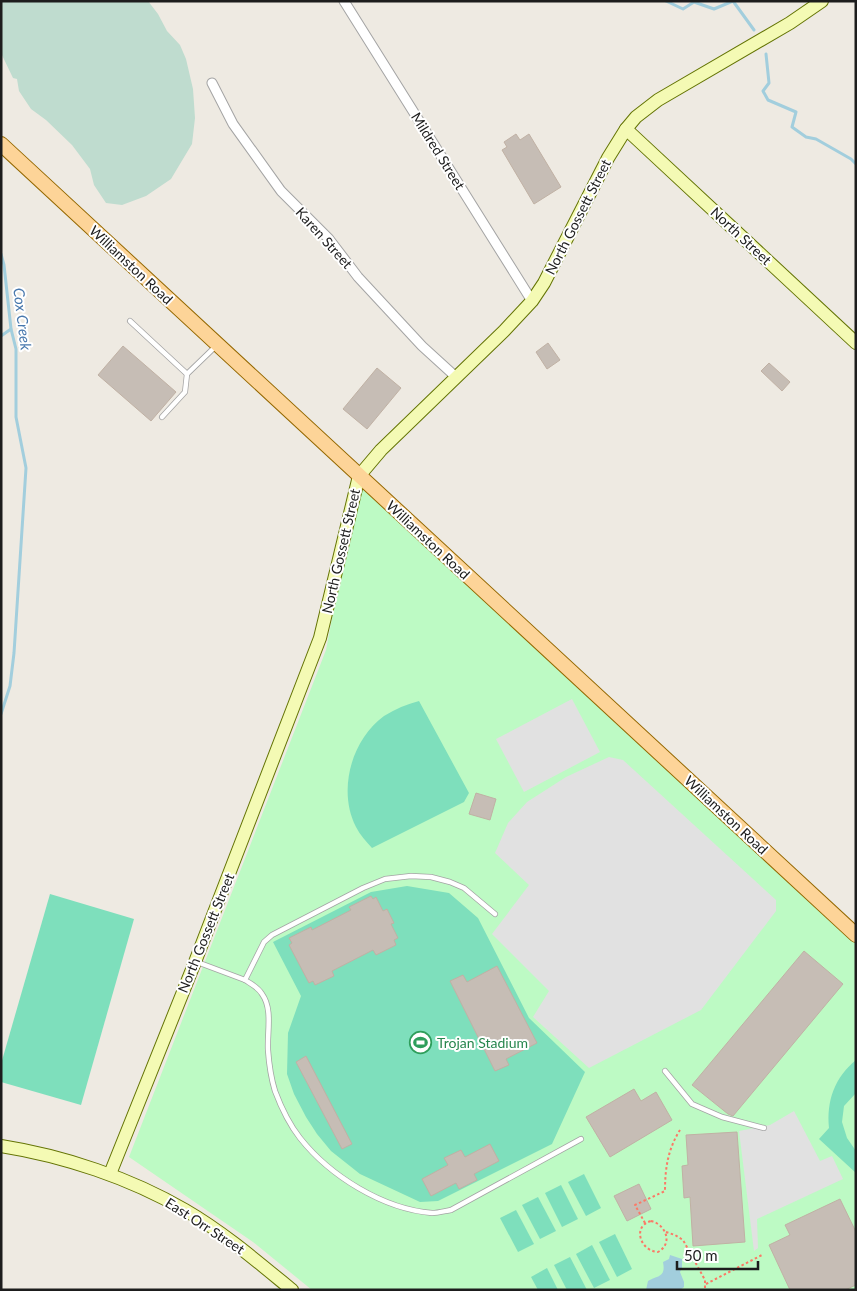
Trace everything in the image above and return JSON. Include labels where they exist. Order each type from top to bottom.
[{"type":"main road","name":"Williamston Road","points":[[1,144],[856,935]]},
{"type":"street","name":"Mildred Street","points":[[344,1],[532,301]]},
{"type":"street","name":"North Gossett Street","points":[[110,1174],[195,962],[320,638],[359,476],[381,450],[504,331],[532,301],[544,283],[608,158],[636,117],[658,100],[790,23],[822,1]]},
{"type":"street","name":"Karen Street","points":[[212,83],[233,124],[281,191],[329,239],[358,277],[422,346],[456,377]]},
{"type":"street","name":"North Street","points":[[626,129],[856,343]]},
{"type":"street","name":"East Orr Street","points":[[1,1146],[22,1149],[110,1174],[144,1188],[186,1211],[234,1243],[292,1290]]},
{"type":"lane","points":[[130,321],[188,374]]},
{"type":"lane","points":[[162,417],[185,392],[188,374],[217,345]]},
{"type":"lane","points":[[245,980],[264,942],[272,935],[363,888],[385,879],[411,876],[431,877],[450,882],[464,888],[495,914]]},
{"type":"lane","points":[[195,962],[245,980],[255,986],[263,995],[268,1013],[270,1070],[275,1091],[289,1122],[300,1138],[324,1163],[362,1191],[384,1201],[410,1209],[433,1213],[450,1210],[581,1140]]},
{"type":"lane","points":[[665,1071],[692,1104],[722,1117],[764,1128]]},
{"type":"path","points":[[645,1223],[635,1204],[664,1191],[668,1153],[680,1130]]},
{"type":"path","points":[[645,1223],[655,1222],[666,1232],[684,1240],[706,1284],[705,1290]]},
{"type":"path","points":[[645,1223],[641,1230],[641,1240],[649,1250],[658,1252],[662,1250],[666,1242],[666,1232]]},
{"type":"path","points":[[706,1284],[762,1255]]},
{"type":"green space","points":[[1,1],[148,1],[167,31],[180,45],[186,59],[193,89],[195,118],[192,144],[171,179],[146,196],[122,205],[106,203],[94,185],[90,169],[72,145],[46,120],[31,109],[19,91],[17,79],[13,78],[1,53]]},
{"type":"green space","points":[[359,476],[856,935],[856,1290],[312,1290],[253,1242],[129,1157],[326,650]]},
{"type":"green space","points":[[419,701],[469,793],[464,802],[372,848],[363,838],[350,813],[348,782],[351,766],[363,738],[373,726],[392,711]]},
{"type":"green space","name":"Trojan Stadium","points":[[407,886],[449,893],[478,918],[529,1018],[585,1072],[552,1144],[438,1201],[420,1202],[360,1174],[331,1151],[306,1117],[294,1094],[287,1074],[288,1033],[301,996],[273,942],[371,892]]},
{"type":"green space","points":[[50,894],[134,919],[81,1105],[1,1082],[1,1064]]},
{"type":"green space","points":[[856,1060],[856,1093],[844,1106],[842,1122],[847,1138],[856,1151],[856,1173],[819,1139],[829,1128],[829,1108],[837,1082]]},
{"type":"green space","points":[[584,1174],[601,1208],[586,1216],[568,1182]]},
{"type":"green space","points":[[561,1185],[578,1219],[562,1227],[545,1193]]},
{"type":"green space","points":[[538,1197],[556,1231],[540,1239],[522,1205]]},
{"type":"green space","points":[[516,1210],[534,1244],[518,1252],[500,1218]]},
{"type":"green space","points":[[615,1234],[632,1269],[617,1277],[599,1242]]},
{"type":"green space","points":[[592,1245],[610,1280],[594,1288],[576,1254]]},
{"type":"green space","points":[[570,1257],[587,1290],[567,1290],[554,1265]]},
{"type":"green space","points":[[547,1268],[558,1290],[538,1290],[531,1277]]},
{"type":"shaded area","points":[[572,699],[600,752],[524,792],[496,739]]},
{"type":"shaded area","points":[[609,757],[623,760],[776,900],[776,911],[701,1010],[589,1068],[533,1017],[549,991],[492,934],[529,885],[495,853],[508,823],[527,802],[566,777]]},
{"type":"shaded area","points":[[794,1111],[820,1161],[832,1156],[843,1179],[757,1219],[758,1248],[754,1251],[739,1131],[770,1125]]},
{"type":"water","points":[[670,1255],[682,1259],[680,1272],[684,1287],[680,1290],[646,1290],[648,1281],[662,1273],[663,1262],[669,1259]]},
{"type":"building","points":[[516,134],[520,140],[529,134],[561,187],[534,204],[502,150],[507,147],[504,142]]},
{"type":"building","points":[[548,343],[560,360],[547,369],[536,352]]},
{"type":"building","points":[[123,346],[176,392],[151,421],[98,375]]},
{"type":"building","points":[[769,363],[790,382],[782,391],[761,371]]},
{"type":"building","points":[[377,368],[401,388],[367,429],[343,409]]},
{"type":"building","points":[[476,793],[496,799],[490,820],[469,814]]},
{"type":"building","points":[[371,896],[373,899],[376,897],[383,911],[387,909],[394,923],[391,924],[398,938],[394,940],[396,945],[376,955],[373,950],[332,971],[334,976],[315,985],[313,981],[309,983],[289,945],[292,943],[289,938],[311,927],[312,930],[351,910],[349,907]]},
{"type":"building","points":[[804,951],[843,984],[733,1116],[728,1114],[692,1085]]},
{"type":"building","points":[[497,966],[537,1043],[506,1059],[509,1065],[495,1071],[450,981],[463,975],[467,982]]},
{"type":"building","points":[[306,1056],[352,1144],[342,1149],[296,1062]]},
{"type":"building","points":[[634,1089],[641,1101],[656,1092],[672,1120],[610,1157],[586,1117]]},
{"type":"building","points":[[737,1132],[745,1242],[693,1246],[690,1197],[684,1198],[682,1166],[688,1165],[686,1135]]},
{"type":"building","points":[[490,1144],[499,1161],[474,1174],[477,1180],[459,1189],[456,1183],[431,1196],[422,1179],[448,1165],[444,1158],[461,1150],[465,1157]]},
{"type":"building","points":[[639,1184],[651,1209],[627,1221],[614,1196]]},
{"type":"building","points":[[840,1199],[856,1232],[856,1285],[845,1290],[790,1290],[769,1245],[790,1235],[785,1225]]},
{"type":"waterway","points":[[666,1],[683,9],[694,2],[714,9],[733,1],[754,30]]},
{"type":"waterway","points":[[766,54],[769,83],[763,91],[768,100],[796,112],[792,127],[806,137],[816,139],[851,159],[856,164]]},
{"type":"waterway","name":"Cox Creek","points":[[1,254],[4,265],[11,329],[16,349],[16,417],[26,468],[14,653],[10,686],[1,714]]},
{"type":"waterway","points":[[1,336],[11,329]]},
{"type":"place","name":"Trojan Stadium","points":[[421,1043]]}]
